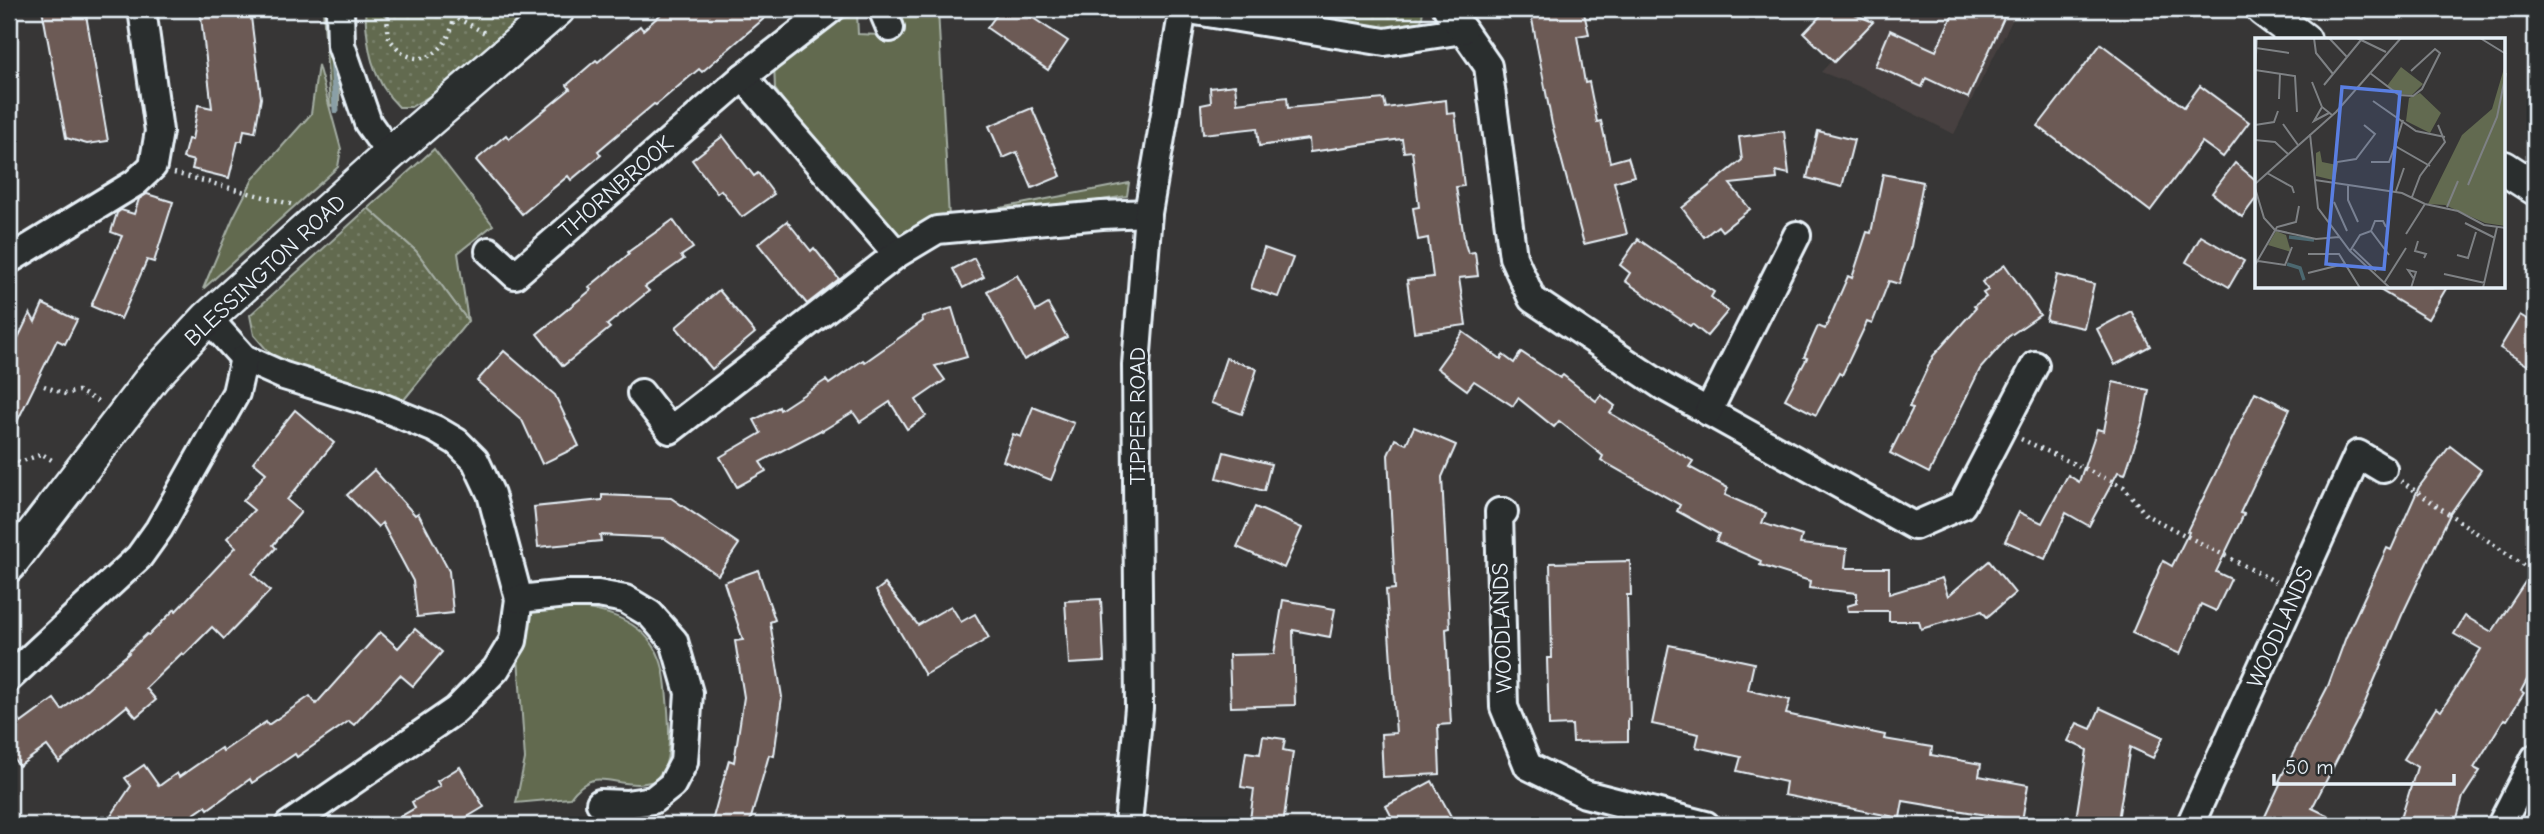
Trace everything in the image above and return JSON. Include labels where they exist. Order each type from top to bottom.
[{"type":"main road","name":"BLESSINGTON ROAD","points":[[9,565],[153,377],[208,318],[390,154],[558,9]]},
{"type":"main road","points":[[2263,9],[2301,38]]},
{"type":"main road","points":[[2506,169],[2535,188]]},
{"type":"street","points":[[9,259],[135,183],[153,166],[159,131],[142,9]]},
{"type":"street","points":[[340,9],[341,45],[368,123],[390,154]]},
{"type":"street","name":"THORNBROOK","points":[[489,251],[515,275],[743,77],[831,9]]},
{"type":"street","points":[[1183,9],[1385,42],[1463,30]]},
{"type":"street","name":"TIPPER ROAD","points":[[1128,825],[1139,708],[1136,365],[1148,213],[1183,9]]},
{"type":"street","points":[[1447,9],[1488,66],[1513,257],[1532,299],[1664,387],[1914,526],[1962,505],[2035,365]]},
{"type":"street","points":[[743,77],[897,254]]},
{"type":"street","points":[[641,393],[670,429],[897,254],[937,230],[1148,213]]},
{"type":"street","points":[[1709,412],[1797,235]]},
{"type":"street","points":[[208,318],[244,358],[284,376],[372,403],[435,429],[457,442],[475,460],[491,494],[519,599],[513,641],[496,669],[456,710],[289,825]]},
{"type":"street","points":[[9,678],[139,557],[159,529],[236,393],[244,358]]},
{"type":"street","name":"WOODLANDS","points":[[2190,825],[2358,454],[2382,469]]},
{"type":"street","name":"WOODLANDS","points":[[1504,512],[1499,512],[1504,707],[1528,766],[1585,793],[1706,825]]},
{"type":"street","points":[[519,599],[568,594],[598,594],[625,599],[650,614],[674,641],[689,693],[684,762],[672,785],[653,800],[626,804],[600,803]]},
{"type":"street","points":[[2501,825],[2535,758]]},
{"type":"path","points":[[391,9],[387,18],[389,39],[406,55],[424,57],[445,46],[454,27],[454,15]]},
{"type":"path","points":[[447,9],[512,48]]},
{"type":"path","points":[[153,166],[265,199],[301,206]]},
{"type":"path","points":[[44,386],[65,394],[78,391],[110,408]]},
{"type":"path","points":[[2001,430],[2124,487],[2146,515],[2295,591]]},
{"type":"path","points":[[11,459],[20,462],[42,454],[63,467]]},
{"type":"path","points":[[2382,469],[2535,573]]},
{"type":"shaded area","points":[[1881,9],[2018,9],[1954,134],[1863,88],[1821,72]]},
{"type":"green space","points":[[323,9],[340,9],[339,105],[330,106]]},
{"type":"green space","points":[[365,9],[496,9],[524,27],[433,94],[411,107],[399,107],[376,74],[367,36]]},
{"type":"green space","points":[[885,9],[938,9],[949,218],[1129,183],[1127,196],[931,227],[899,245],[775,89],[774,63],[837,21],[857,13],[858,34],[879,35]]},
{"type":"green space","points":[[1277,9],[1423,9],[1418,28],[1400,29],[1347,24]]},
{"type":"green space","points":[[318,65],[341,149],[338,167],[203,289],[253,179],[311,114]]},
{"type":"green space","points":[[434,149],[493,225],[458,253],[468,321],[416,251],[368,208]]},
{"type":"green space","points":[[368,208],[416,251],[468,321],[403,401],[320,379],[272,356],[254,335],[250,315]]},
{"type":"green space","points":[[544,606],[592,610],[623,620],[648,638],[657,652],[665,680],[669,750],[665,765],[655,781],[637,784],[593,780],[578,788],[570,798],[516,803],[525,759],[518,657],[528,614]]},
{"type":"building","points":[[42,9],[85,9],[108,141],[87,144],[66,138]]},
{"type":"building","points":[[200,9],[250,9],[261,98],[255,132],[244,130],[242,141],[238,141],[229,178],[192,169],[194,161],[183,158],[188,139],[192,140],[198,105],[212,108]]},
{"type":"building","points":[[667,9],[775,9],[702,72],[699,69],[654,104],[598,151],[601,155],[571,180],[568,176],[522,214],[476,160],[506,135],[509,139],[570,89],[567,85],[596,60],[598,62],[640,26],[643,30]]},
{"type":"building","points":[[1001,9],[1035,9],[1030,16],[1068,41],[1048,70],[987,28]]},
{"type":"building","points":[[1530,9],[1583,9],[1589,34],[1577,36],[1585,83],[1589,82],[1597,122],[1601,121],[1610,162],[1628,157],[1634,176],[1614,182],[1627,234],[1584,244],[1552,124]]},
{"type":"building","points":[[1827,9],[1843,9],[1873,22],[1834,62],[1804,33]]},
{"type":"building","points":[[1955,9],[2008,9],[1968,98],[1926,78],[1922,87],[1875,66],[1890,30],[1936,51]]},
{"type":"building","points":[[2101,44],[2184,107],[2200,86],[2249,122],[2223,157],[2202,142],[2150,211],[2038,126]]},
{"type":"building","points":[[1235,85],[1237,103],[1287,97],[1288,108],[1384,99],[1386,108],[1446,100],[1447,114],[1455,113],[1464,186],[1456,187],[1465,244],[1468,253],[1475,252],[1478,276],[1459,278],[1466,325],[1414,332],[1407,280],[1433,277],[1428,238],[1418,240],[1413,208],[1419,207],[1412,151],[1404,152],[1402,139],[1310,152],[1309,139],[1259,146],[1257,128],[1203,134],[1201,105],[1211,103],[1210,88]]},
{"type":"building","points":[[1032,108],[1061,176],[1032,188],[1017,152],[1003,158],[989,126]]},
{"type":"building","points":[[1784,131],[1789,174],[1776,171],[1777,179],[1730,184],[1750,209],[1722,231],[1718,226],[1704,237],[1682,208],[1742,160],[1739,137]]},
{"type":"building","points":[[1818,131],[1854,140],[1842,187],[1807,178]]},
{"type":"building","points":[[723,136],[754,176],[758,173],[774,194],[742,217],[721,190],[717,193],[692,160]]},
{"type":"building","points":[[2235,163],[2255,179],[2255,200],[2242,217],[2212,193]]},
{"type":"building","points":[[1883,174],[1923,182],[1911,246],[1899,284],[1889,281],[1872,324],[1867,322],[1842,375],[1839,373],[1816,415],[1785,399],[1807,358],[1804,357],[1818,326],[1825,329],[1848,276],[1852,278],[1867,232],[1871,233]]},
{"type":"building","points":[[147,194],[173,202],[154,262],[147,260],[121,319],[91,306],[122,236],[111,232],[117,213],[121,210],[134,214],[139,199]]},
{"type":"building","points":[[673,220],[693,248],[681,256],[684,259],[645,287],[649,291],[607,325],[610,328],[563,366],[537,334],[591,290],[589,287],[629,254],[628,252]]},
{"type":"building","points":[[787,221],[811,251],[814,248],[839,279],[807,304],[758,244]]},
{"type":"building","points":[[2201,236],[2244,261],[2229,287],[2186,262]]},
{"type":"building","points":[[1638,239],[1714,292],[1711,297],[1728,311],[1707,336],[1625,281],[1630,273],[1620,265]]},
{"type":"building","points":[[1264,248],[1293,258],[1278,297],[1251,288]]},
{"type":"building","points":[[974,258],[984,277],[963,288],[953,269]]},
{"type":"building","points":[[2005,265],[2040,315],[2008,337],[1980,369],[1929,473],[1890,453],[1913,408],[1909,407],[1933,356],[1976,308],[1974,306],[1986,297],[1983,293],[1988,290],[1982,282]]},
{"type":"building","points":[[1017,275],[1036,311],[1048,304],[1067,337],[1024,360],[987,291]]},
{"type":"building","points":[[2057,275],[2094,284],[2084,328],[2046,320]]},
{"type":"building","points":[[2378,289],[2446,289],[2428,319]]},
{"type":"building","points":[[719,290],[755,333],[712,369],[676,327]]},
{"type":"building","points":[[43,304],[77,320],[65,344],[57,340],[9,438],[9,357],[30,313],[35,322]]},
{"type":"building","points":[[952,308],[967,357],[935,366],[945,380],[916,400],[926,416],[907,429],[890,402],[860,422],[853,412],[760,462],[766,471],[737,487],[720,457],[761,433],[754,420],[779,407],[780,410],[826,380],[829,384],[863,360],[865,362],[923,321],[922,317]]},
{"type":"building","points":[[2131,311],[2150,346],[2115,365],[2097,329]]},
{"type":"building","points":[[2520,315],[2535,324],[2535,370],[2500,348]]},
{"type":"building","points":[[1463,332],[1501,359],[1503,355],[1514,363],[1521,352],[1560,378],[1563,375],[1596,401],[1601,395],[1615,406],[1610,413],[1693,461],[1689,467],[1728,488],[1725,495],[1766,513],[1762,523],[1802,536],[1800,544],[1847,549],[1845,568],[1889,568],[1889,594],[1942,578],[1948,596],[1989,561],[2015,593],[1987,617],[1982,611],[1921,629],[1919,621],[1889,621],[1889,611],[1848,611],[1847,606],[1857,603],[1857,593],[1809,588],[1810,581],[1760,565],[1761,561],[1716,541],[1719,534],[1677,511],[1680,505],[1601,460],[1603,456],[1559,421],[1554,427],[1518,398],[1513,406],[1474,381],[1467,390],[1437,368]]},
{"type":"building","points":[[504,351],[555,395],[579,446],[542,464],[522,420],[477,381]]},
{"type":"building","points":[[1226,358],[1257,369],[1242,414],[1211,403]]},
{"type":"building","points":[[2113,382],[2149,390],[2143,420],[2125,474],[2118,472],[2089,526],[2066,513],[2045,559],[2005,541],[2019,512],[2042,523],[2068,475],[2079,482],[2097,429],[2104,431]]},
{"type":"building","points":[[2255,392],[2290,409],[2240,513],[2244,514],[2216,572],[2231,579],[2216,611],[2201,604],[2180,654],[2132,633],[2163,561],[2172,566]]},
{"type":"building","points":[[1033,407],[1074,423],[1051,480],[1003,461],[1013,434],[1021,437]]},
{"type":"building","points":[[295,410],[334,443],[287,500],[301,512],[273,545],[276,548],[252,574],[270,591],[224,639],[212,627],[184,655],[182,653],[146,688],[156,700],[136,717],[127,706],[59,762],[47,746],[19,766],[9,752],[9,706],[21,723],[54,699],[62,710],[129,653],[175,609],[176,611],[236,547],[227,538],[254,510],[243,501],[266,473],[253,462]]},
{"type":"building","points":[[1414,427],[1456,445],[1442,477],[1450,628],[1446,629],[1451,724],[1438,725],[1440,774],[1383,777],[1381,734],[1396,733],[1386,590],[1395,589],[1388,455],[1395,439],[1406,444]]},
{"type":"building","points":[[2450,446],[2481,470],[2450,514],[2402,615],[2358,719],[2312,808],[2348,825],[2261,825],[2281,782],[2279,781],[2328,686],[2346,637],[2387,548],[2391,550],[2419,487]]},
{"type":"building","points":[[1224,452],[1271,464],[1264,491],[1217,478]]},
{"type":"building","points":[[374,470],[415,515],[418,513],[449,571],[453,613],[417,617],[413,581],[382,523],[378,527],[347,495]]},
{"type":"building","points":[[602,495],[671,498],[739,544],[718,575],[664,538],[600,535],[601,541],[538,547],[534,507],[602,500]]},
{"type":"building","points":[[1255,507],[1302,528],[1284,568],[1237,547]]},
{"type":"building","points":[[1630,561],[1631,595],[1627,595],[1630,720],[1628,719],[1628,741],[1573,742],[1572,725],[1549,726],[1547,658],[1552,658],[1550,563]]},
{"type":"building","points":[[2535,567],[2535,665],[2521,691],[2524,693],[2507,720],[2504,719],[2474,768],[2480,771],[2463,797],[2455,825],[2399,825],[2417,767],[2404,759],[2436,708],[2441,711],[2481,649],[2454,634],[2465,616],[2492,632]]},
{"type":"building","points":[[758,570],[775,620],[770,622],[782,697],[774,756],[769,755],[749,825],[711,825],[729,760],[734,762],[744,697],[735,641],[743,640],[724,582]]},
{"type":"building","points":[[885,584],[918,625],[951,606],[961,622],[975,614],[989,638],[925,675],[876,591]]},
{"type":"building","points":[[1101,599],[1104,662],[1069,664],[1065,601]]},
{"type":"building","points":[[1283,600],[1335,609],[1330,637],[1293,630],[1295,705],[1231,707],[1229,655],[1274,654]]},
{"type":"building","points":[[415,629],[442,652],[413,686],[400,675],[354,725],[349,721],[297,757],[295,754],[252,783],[250,779],[208,809],[206,806],[178,825],[105,825],[131,786],[125,778],[144,765],[159,786],[177,773],[179,777],[221,748],[223,751],[266,722],[268,725],[310,696],[316,704],[380,632],[398,648]]},
{"type":"building","points":[[1669,645],[1754,663],[1748,690],[1790,700],[1786,714],[1885,735],[1884,739],[1932,747],[1931,755],[1981,764],[1979,776],[2028,785],[2022,821],[1903,801],[1900,818],[1784,795],[1786,782],[1737,771],[1741,757],[1696,747],[1699,734],[1652,724]]},
{"type":"building","points":[[2100,708],[2163,737],[2153,758],[2130,747],[2118,820],[2111,819],[2111,825],[2075,825],[2087,750],[2068,741],[2077,723],[2091,729]]},
{"type":"building","points":[[1263,736],[1285,739],[1283,750],[1293,752],[1283,825],[1250,820],[1254,789],[1241,787],[1246,752],[1260,754]]},
{"type":"building","points":[[460,767],[484,807],[454,825],[386,825],[415,808],[412,802],[440,786],[437,781]]},
{"type":"building","points":[[1432,781],[1453,820],[1442,825],[1396,825],[1386,806]]},
{"type":"waterway","points":[[333,55],[336,110]]}]
